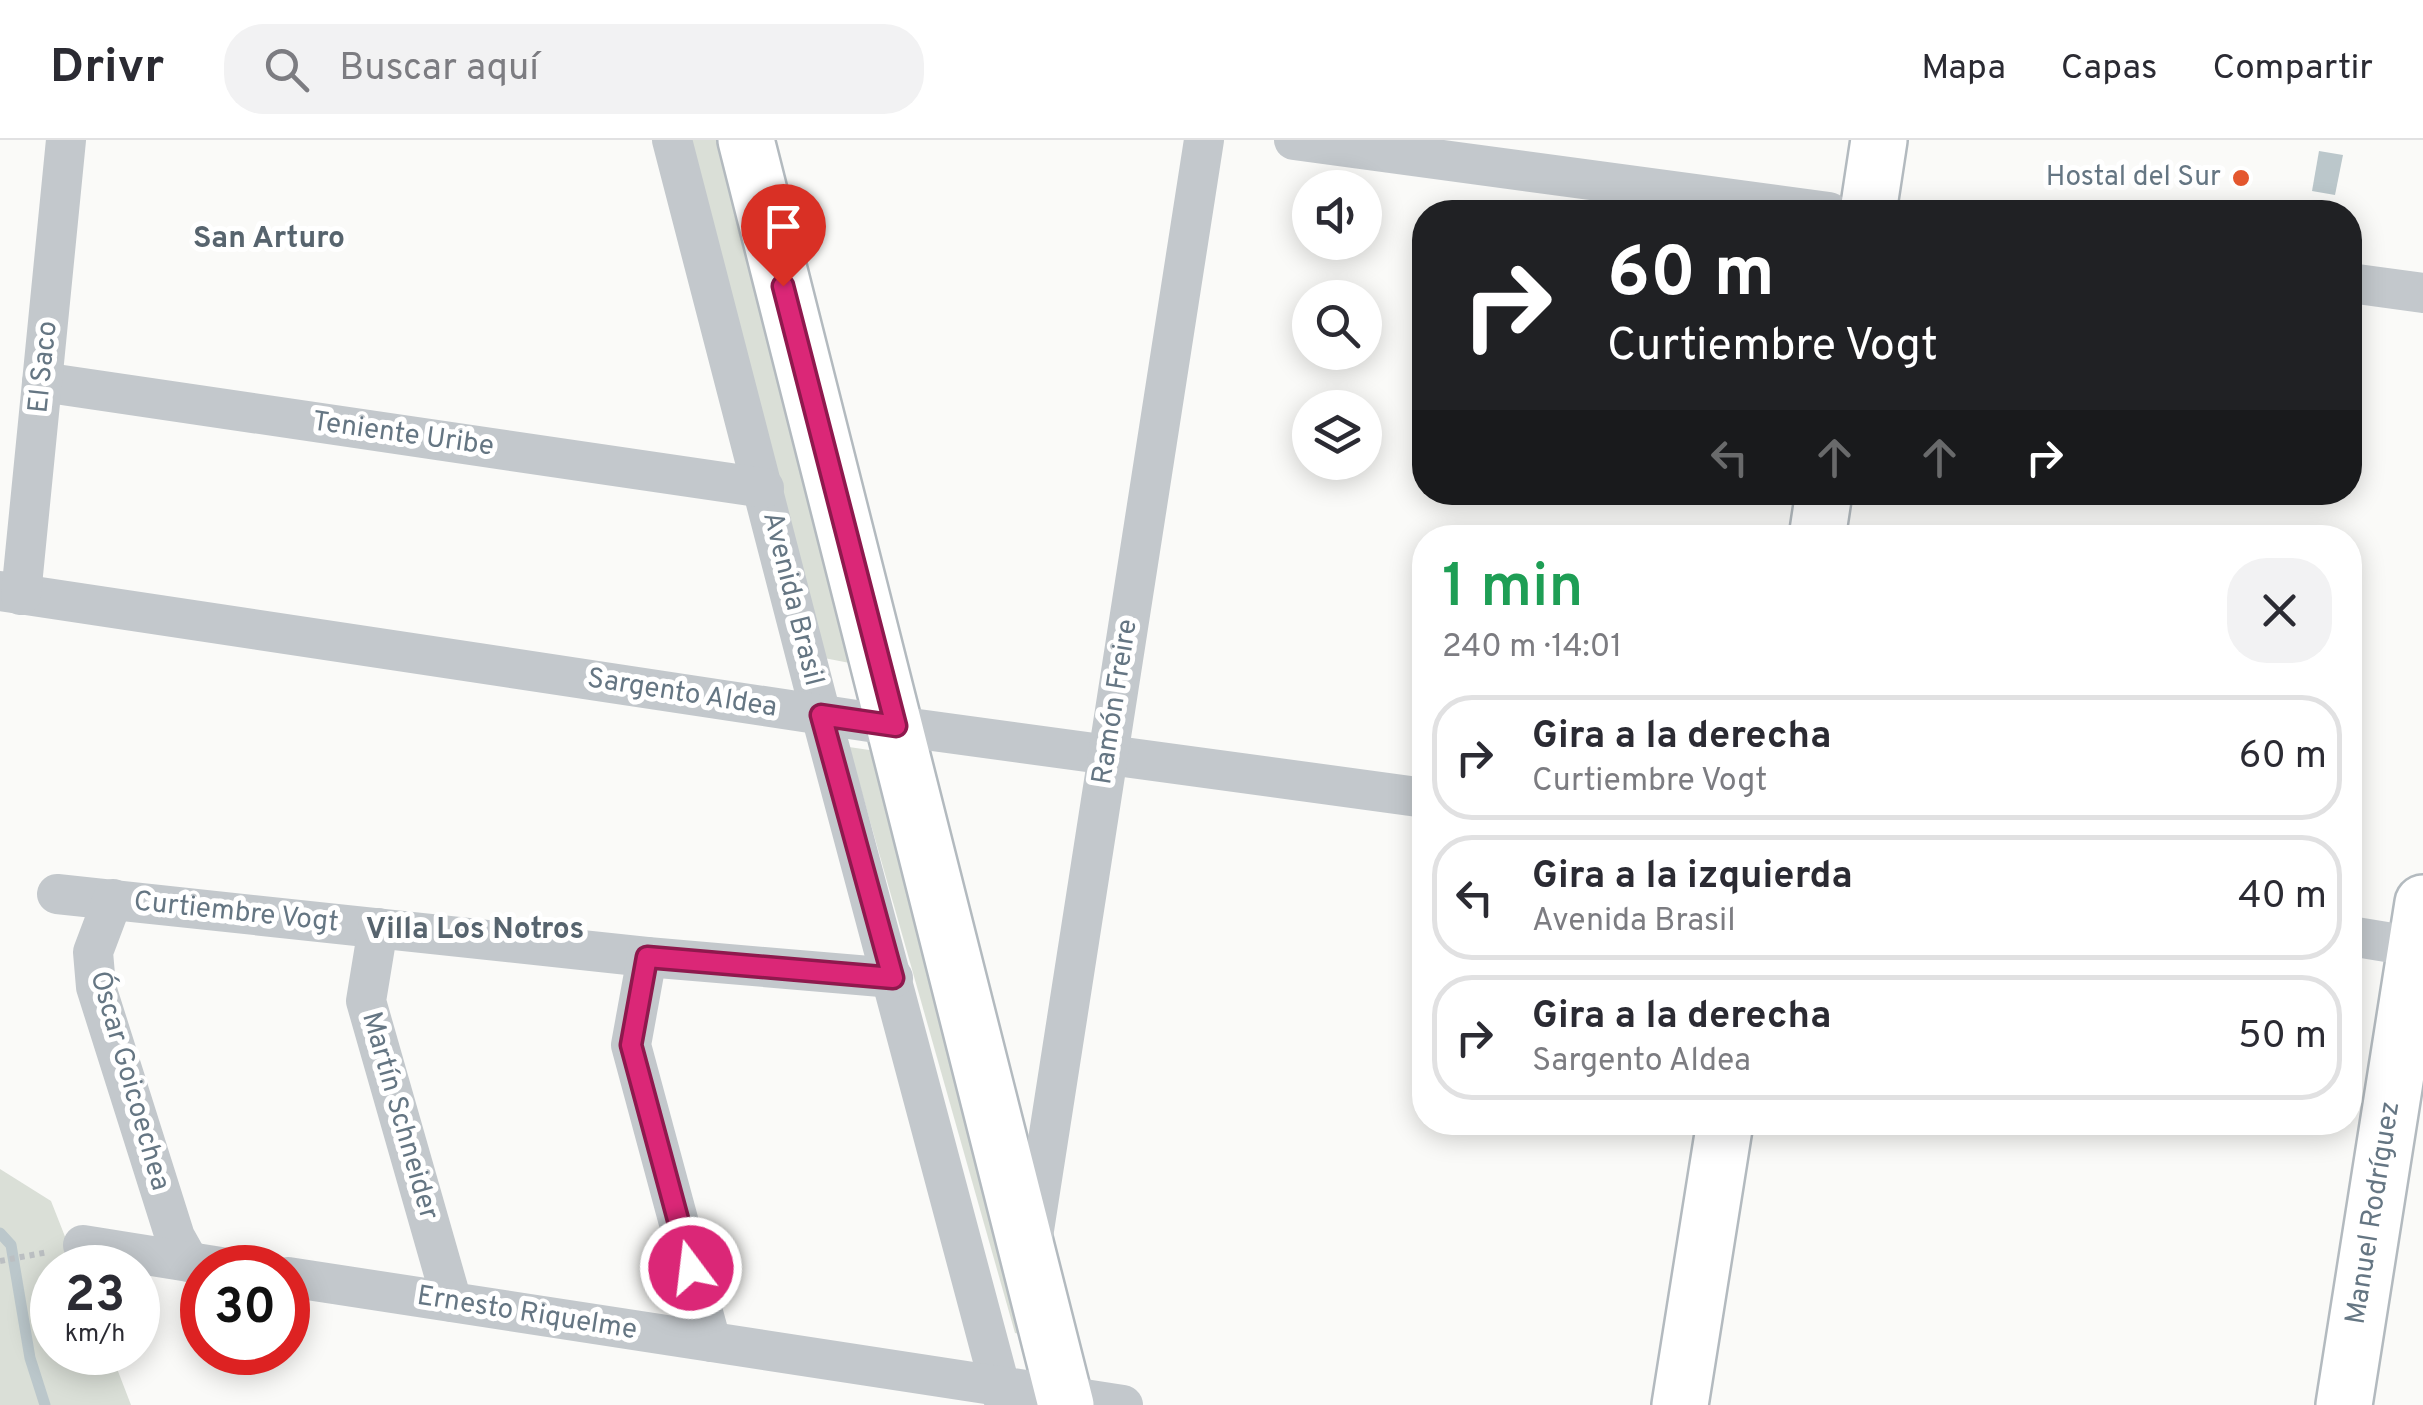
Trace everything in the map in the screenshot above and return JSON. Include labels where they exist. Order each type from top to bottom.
[{"type":"main road","points":[[746,140],[1064,1400]]},
{"type":"main road","points":[[1870,200],[1879,140]]},
{"type":"main road","name":"Manuel Rodríguez","points":[[2344,1405],[2421,933]]},
{"type":"main road","points":[[1680,1405],[1723,1135]]},
{"type":"street","name":"El Saco","points":[[11,593],[42,382],[66,140]]},
{"type":"street","name":"Avenida Brasil","points":[[672,140],[1003,1395]]},
{"type":"street","name":"Ramón Freire","points":[[1028,1264],[1204,140]]},
{"type":"street","points":[[1294,140],[1741,200]]},
{"type":"street","points":[[2362,285],[2423,293]]},
{"type":"street","name":"Teniente Uribe","points":[[42,382],[764,488]]},
{"type":"street","name":"Sargento Aldea","points":[[11,593],[896,726],[1412,796]]},
{"type":"street","name":"Curtiembre Vogt","points":[[57,894],[647,957],[893,978]]},
{"type":"street","name":"Óscar Goicoechea","points":[[113,899],[93,952],[96,987],[176,1236],[186,1245]]},
{"type":"street","name":"Martín Schneider","points":[[378,928],[366,1002],[452,1302]]},
{"type":"street","points":[[2362,935],[2421,933]]},
{"type":"street","points":[[647,957],[631,1045],[711,1342]]},
{"type":"street","name":"Ernesto Riquelme","points":[[310,1280],[711,1342],[1003,1395],[1123,1405]]},
{"type":"path","points":[[0,1261],[30,1255]]},
{"type":"shaded area","points":[[685,140],[721,140],[860,665],[824,658]]},
{"type":"shaded area","points":[[2319,151],[2343,155],[2335,195],[2312,191]]},
{"type":"shaded area","points":[[849,747],[876,751],[1034,1338],[1015,1333]]},
{"type":"shaded area","points":[[0,1169],[51,1201],[68,1245],[30,1245],[30,1375],[119,1375],[131,1405],[0,1405]]},
{"type":"waterway","points":[[0,1233],[11,1245],[30,1358],[45,1405]]},
{"type":"place","name":"Hostal del Sur","points":[[2241,178]]},
{"type":"district","name":"San Arturo","points":[[269,239]]},
{"type":"district","name":"Villa Los Notros","points":[[475,930]]},
{"type":"route","points":[[691,1268],[631,1045],[647,957],[893,978],[821,715],[896,726],[783,286]]}]
